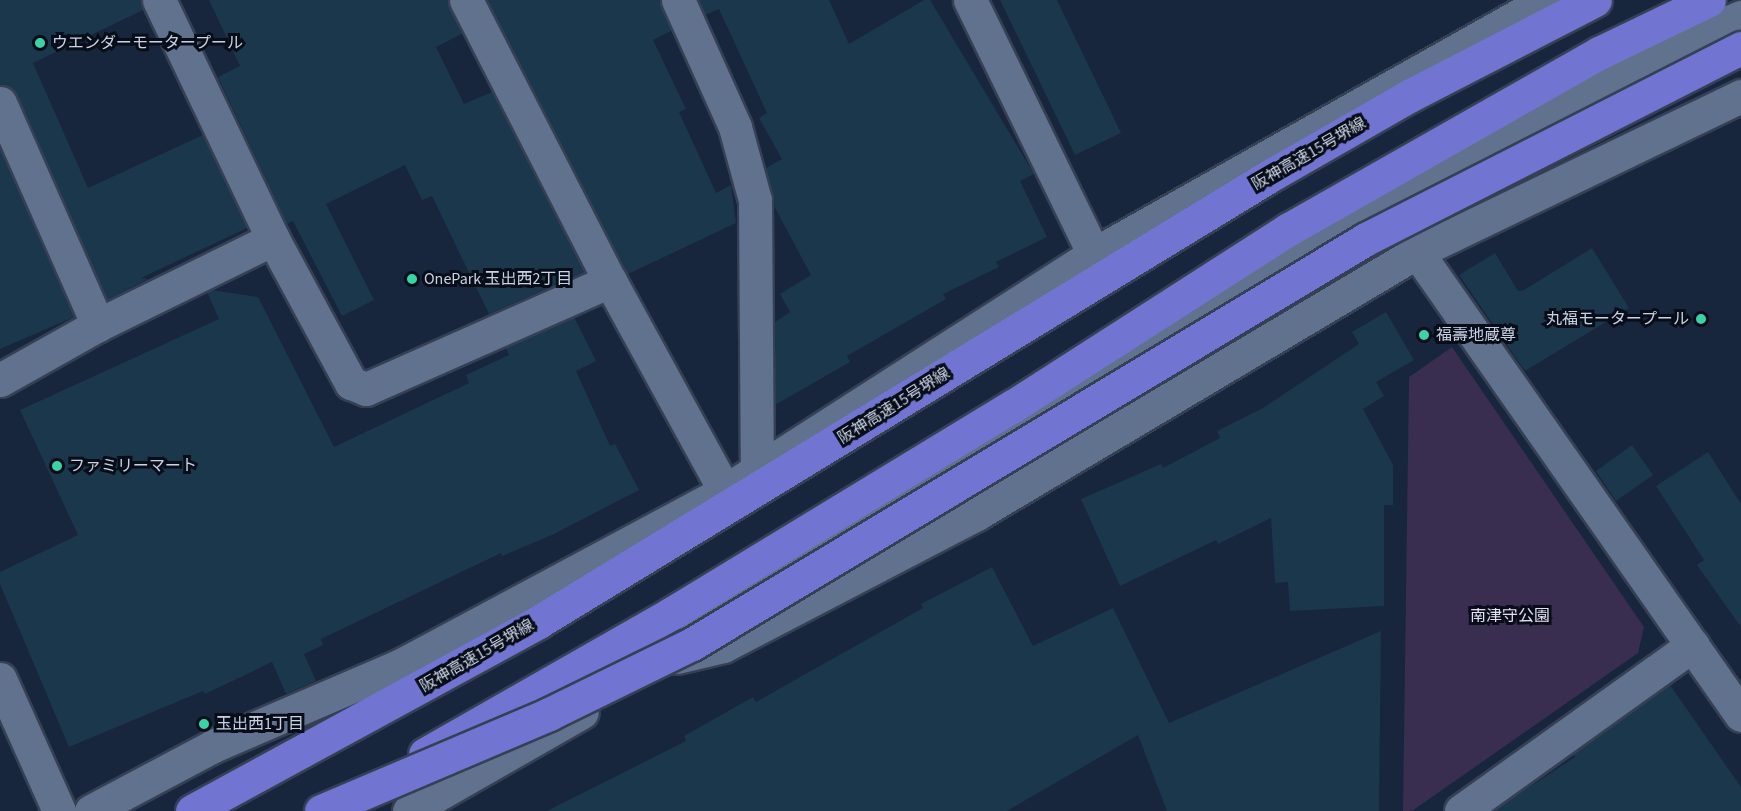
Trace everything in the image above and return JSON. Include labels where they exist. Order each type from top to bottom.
[{"type":"highway","name":"阪神高速15号堺線","points":[[192,811],[540,621],[1273,174],[1411,95],[1595,0]]},
{"type":"highway","points":[[320,811],[672,613],[1013,406],[1289,229],[1599,53],[1709,0]]},
{"type":"highway","points":[[320,811],[549,714],[692,644],[1366,239],[1741,48]]},
{"type":"street","points":[[159,0],[273,239],[351,382],[366,389],[610,280]]},
{"type":"street","points":[[466,0],[610,280],[725,491]]},
{"type":"street","points":[[678,0],[735,127],[754,200],[757,469]]},
{"type":"street","points":[[970,0],[1094,254]]},
{"type":"street","points":[[91,811],[213,746],[403,664],[725,491],[1094,254],[1546,0]]},
{"type":"street","points":[[409,811],[672,658],[730,600],[1376,210],[1497,139],[1686,40],[1741,17]]},
{"type":"street","points":[[672,658],[723,646],[978,513],[1417,252],[1741,96]]},
{"type":"street","points":[[0,104],[98,325]]},
{"type":"street","points":[[0,380],[98,325],[273,239]]},
{"type":"street","points":[[1417,252],[1741,715]]},
{"type":"street","points":[[1461,811],[1693,645]]},
{"type":"street","points":[[0,679],[59,811]]},
{"type":"green space","name":"南津守公園","points":[[1452,347],[1644,627],[1638,653],[1412,811],[1403,811],[1409,377]]},
{"type":"building","points":[[0,0],[141,0],[143,10],[33,63],[88,188],[203,135],[247,228],[141,278],[148,279],[107,300],[17,95],[11,88],[0,85]]},
{"type":"building","points":[[209,0],[447,0],[462,34],[436,47],[464,104],[492,92],[584,272],[489,314],[432,196],[422,200],[405,165],[326,204],[374,300],[342,316],[293,221],[287,224],[218,77],[240,66]]},
{"type":"building","points":[[487,0],[660,0],[671,31],[653,40],[686,109],[679,112],[716,193],[731,185],[736,223],[628,274]]},
{"type":"building","points":[[699,0],[829,0],[849,44],[924,0],[930,0],[1034,174],[1020,181],[1047,237],[996,262],[999,267],[943,294],[946,299],[847,356],[850,362],[775,405],[775,322],[790,312],[780,294],[811,275],[774,206],[766,168],[782,159],[759,118],[767,113],[719,9],[705,15]]},
{"type":"building","points":[[1000,0],[1057,0],[1121,133],[1075,155]]},
{"type":"building","points":[[0,149],[74,317],[0,349]]},
{"type":"building","points":[[1592,248],[1629,308],[1525,371],[1459,275],[1495,253],[1518,291],[1524,290]]},
{"type":"building","points":[[212,290],[258,297],[334,447],[469,383],[466,375],[509,355],[506,348],[574,317],[596,361],[576,371],[610,446],[615,444],[639,490],[552,535],[502,556],[501,553],[321,639],[323,645],[304,654],[316,681],[286,694],[272,662],[205,694],[203,691],[69,747],[0,584],[0,572],[78,535],[20,410],[219,319],[207,292]]},
{"type":"building","points":[[1386,312],[1414,360],[1376,382],[1384,396],[1363,409],[1393,465],[1393,505],[1384,505],[1384,606],[1290,611],[1288,582],[1275,583],[1271,518],[1218,544],[1216,540],[1120,586],[1081,499],[1161,464],[1163,468],[1220,438],[1217,431],[1263,408],[1359,344],[1352,332]]},
{"type":"building","points":[[1632,445],[1653,475],[1616,501],[1596,471]]},
{"type":"building","points":[[1708,452],[1741,504],[1741,627],[1697,565],[1704,560],[1656,486]]},
{"type":"building","points":[[992,567],[1033,646],[1113,608],[1169,723],[1381,631],[1379,811],[1167,811],[1138,735],[1007,811],[547,811],[686,741],[684,736],[753,697],[756,702],[923,608],[921,604]]},
{"type":"building","points":[[1670,685],[1741,787],[1741,811],[1493,811],[1575,757],[1573,754]]},
{"type":"place","name":"ウエンダーモータープール","points":[[40,43]]},
{"type":"place","name":"OnePark 玉出西2丁目","points":[[412,279]]},
{"type":"place","name":"丸福モータープール","points":[[1701,319]]},
{"type":"place","name":"福壽地蔵尊","points":[[1424,335]]},
{"type":"place","name":"ファミリーマート","points":[[57,466]]},
{"type":"place","name":"玉出西1丁目","points":[[204,724]]}]
